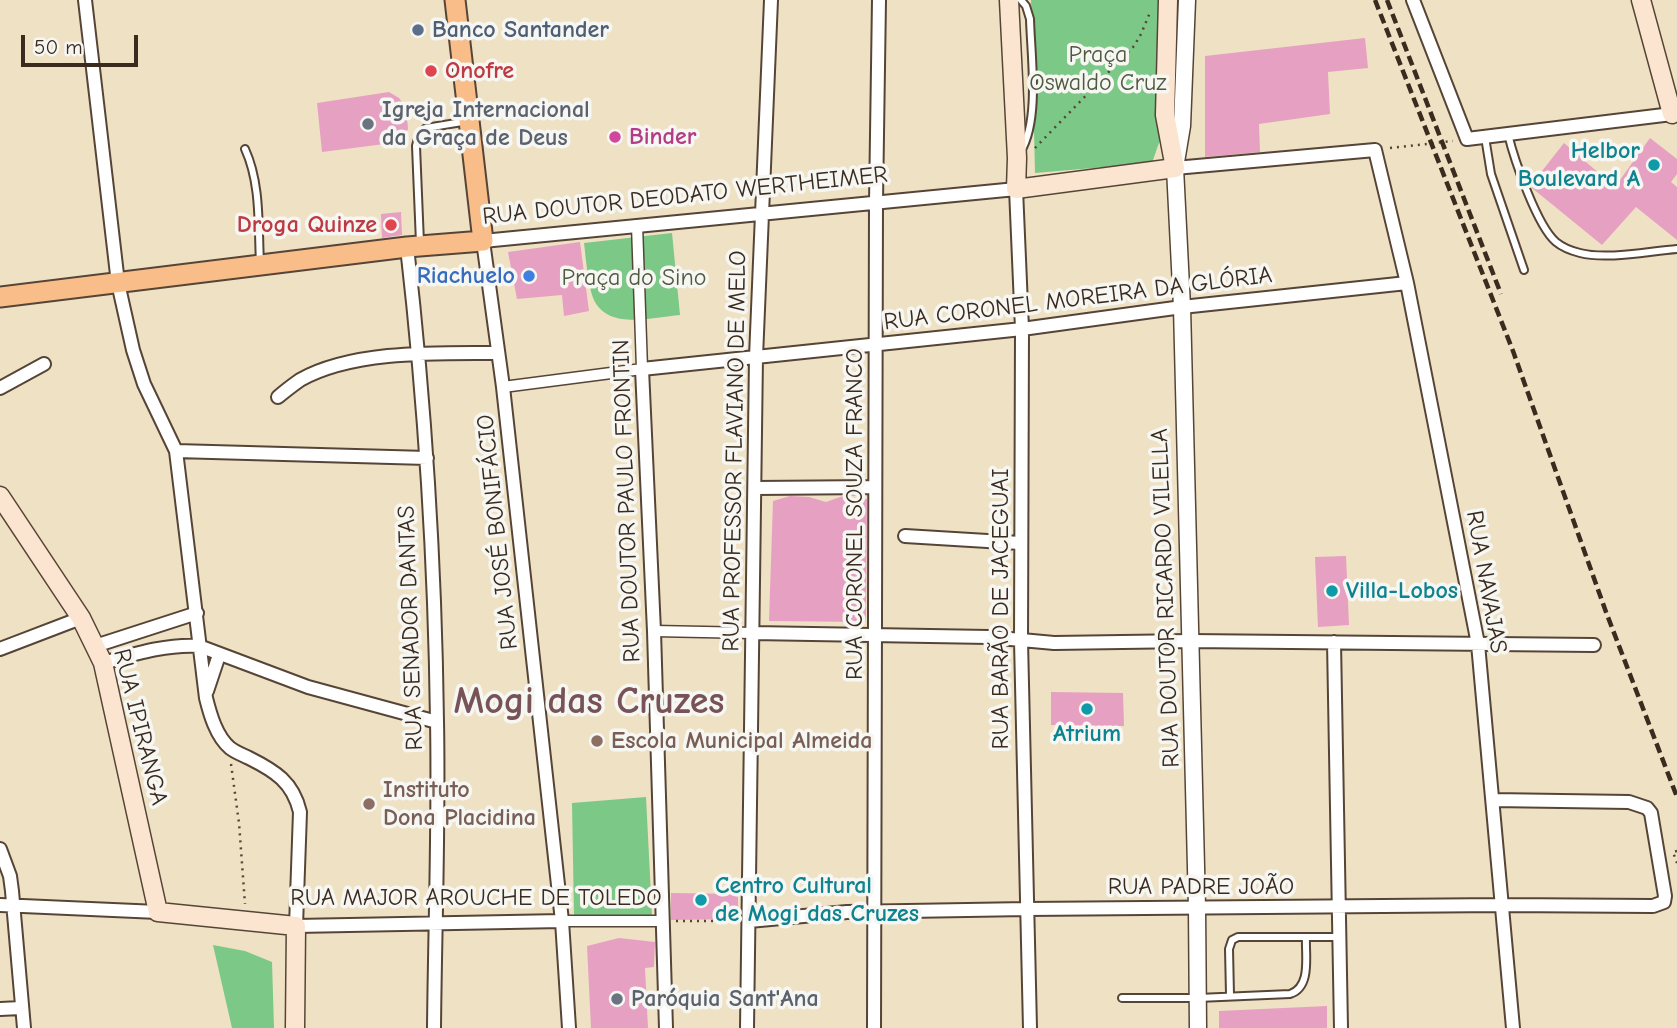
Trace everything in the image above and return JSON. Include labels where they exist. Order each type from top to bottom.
[{"type":"main road","points":[[455,0],[484,241]]},
{"type":"main road","points":[[1009,0],[1016,189]]},
{"type":"main road","points":[[1168,0],[1165,115],[1175,168]]},
{"type":"main road","points":[[1641,0],[1675,115]]},
{"type":"main road","name":"RUA DOUTOR DEODATO WERTHEIMER","points":[[1016,189],[1175,168]]},
{"type":"main road","name":"RUA DOUTOR DEODATO WERTHEIMER","points":[[0,297],[414,246],[484,241]]},
{"type":"main road","name":"RUA IPIRANGA","points":[[0,496],[81,618],[103,663],[158,912]]},
{"type":"main road","name":"RUA MAJOR AROUCHE DE TOLEDO","points":[[158,912],[296,926]]},
{"type":"main road","name":"RUA MAJOR AROUCHE DE TOLEDO","points":[[246,919],[279,934],[290,950],[295,970]]},
{"type":"main road","points":[[295,1028],[296,926]]},
{"type":"street","points":[[85,0],[118,282],[132,350],[144,384],[176,452],[206,698],[212,720],[229,747],[275,771],[288,783],[296,798],[300,812],[296,926]]},
{"type":"street","name":"RUA PROFESSOR FLAVIANO DE MELO","points":[[747,1028],[757,357],[771,0]]},
{"type":"street","name":"RUA CORONEL SOUZA FRANCO","points":[[874,1028],[879,0]]},
{"type":"street","name":"RUA DOUTOR RICARDO VILELLA","points":[[1187,0],[1184,105],[1175,168],[1182,307],[1198,1028]]},
{"type":"street","points":[[1413,0],[1467,139],[1675,115]]},
{"type":"street","name":"RUA DOUTOR DEODATO WERTHEIMER","points":[[1175,168],[1375,150]]},
{"type":"street","name":"RUA NAVAJAS","points":[[1375,150],[1407,283],[1478,644],[1513,1028]]},
{"type":"street","name":"RUA DOUTOR DEODATO WERTHEIMER","points":[[484,241],[1016,189]]},
{"type":"street","name":"RUA BARÃO DE JACEGUAI","points":[[1016,189],[1022,329],[1021,640],[1030,1028]]},
{"type":"street","name":"RUA DOUTOR PAULO FRONTIN","points":[[637,225],[654,631],[666,1028]]},
{"type":"street","name":"RUA JOSÉ BONIFÁCIO","points":[[484,241],[503,387],[562,921],[569,1028]]},
{"type":"street","name":"RUA SENADOR DANTAS","points":[[414,246],[427,458],[437,722],[434,1028]]},
{"type":"street","name":"RUA CORONEL MOREIRA DA GLÓRIA","points":[[503,387],[1407,283]]},
{"type":"street","points":[[278,397],[301,380],[328,369],[366,359],[419,354],[498,353]]},
{"type":"street","points":[[0,388],[44,364]]},
{"type":"street","points":[[176,452],[427,458]]},
{"type":"street","points":[[756,488],[875,487]]},
{"type":"street","points":[[905,537],[1020,542]]},
{"type":"street","points":[[95,646],[197,613]]},
{"type":"street","points":[[0,649],[81,618]]},
{"type":"street","points":[[654,631],[876,634],[1054,643],[1190,641],[1594,645]]},
{"type":"street","points":[[1334,642],[1341,1028]]},
{"type":"street","points":[[103,663],[157,648],[199,646],[308,687],[437,722]]},
{"type":"street","points":[[206,698],[219,655]]},
{"type":"street","name":"RUA PADRE JOÃO","points":[[749,920],[876,911],[1661,905],[1665,896],[1651,813],[1647,808],[1629,802],[1493,800]]},
{"type":"street","points":[[0,849],[10,876],[6,906],[24,1028]]},
{"type":"street","name":"RUA MAJOR AROUCHE DE TOLEDO","points":[[6,906],[158,912]]},
{"type":"street","name":"RUA MAJOR AROUCHE DE TOLEDO","points":[[296,926],[435,922],[662,921]]},
{"type":"street","points":[[0,1009],[21,1008]]},
{"type":"lane","points":[[1016,162],[1029,136],[1032,109],[1030,19],[1021,0]]},
{"type":"lane","points":[[414,246],[418,138],[426,128],[469,120]]},
{"type":"lane","points":[[1508,134],[1530,200],[1553,240],[1563,247],[1583,254],[1611,255],[1677,249]]},
{"type":"lane","points":[[1485,137],[1490,174],[1524,270]]},
{"type":"lane","points":[[245,149],[253,167],[258,205],[260,265]]},
{"type":"lane","points":[[1230,995],[1229,949],[1232,940],[1238,937],[1339,937]]},
{"type":"lane","points":[[1122,998],[1198,998],[1283,995],[1297,992],[1305,981],[1306,937]]},
{"type":"path","points":[[1016,162],[1134,46],[1142,34],[1151,9]]},
{"type":"path","points":[[1375,150],[1467,139]]},
{"type":"path","points":[[229,747],[239,823],[246,919]]},
{"type":"path","points":[[1677,851],[1673,852],[1677,863]]},
{"type":"path","name":"RUA MAJOR AROUCHE DE TOLEDO","points":[[662,921],[749,920]]},
{"type":"green space","name":"Praça Oswaldo Cruz","points":[[1031,0],[1165,0],[1161,137],[1152,163],[1035,173]]},
{"type":"green space","name":"Praça do Sino","points":[[672,233],[680,315],[633,320],[611,316],[602,311],[595,302],[591,289],[584,243]]},
{"type":"green space","points":[[646,797],[652,915],[574,916],[572,803]]},
{"type":"green space","points":[[213,945],[245,951],[272,962],[274,1028],[232,1028]]},
{"type":"building","points":[[1365,38],[1368,68],[1328,72],[1330,114],[1259,124],[1260,152],[1205,157],[1205,56]]},
{"type":"building","name":"Igreja Internacional da Graça de Deus","points":[[389,92],[399,98],[406,107],[408,129],[400,142],[322,152],[317,103]]},
{"type":"building","points":[[1650,138],[1677,159],[1677,174],[1671,182],[1677,187],[1677,240],[1636,207],[1602,245],[1532,188],[1531,185],[1564,143],[1615,187]]},
{"type":"building","name":"Droga Quinze","points":[[401,212],[402,235],[382,238],[381,214]]},
{"type":"building","points":[[580,242],[589,311],[564,316],[562,295],[517,299],[508,252]]},
{"type":"building","points":[[790,496],[809,497],[826,502],[843,496],[867,499],[866,622],[769,621],[773,501]]},
{"type":"building","name":"Villa-Lobos","points":[[1346,556],[1349,625],[1318,627],[1315,557]]},
{"type":"building","name":"Atrium","points":[[1051,692],[1123,693],[1124,726],[1051,725]]},
{"type":"building","name":"Centro Cultural de Mogi das Cruzes","points":[[671,893],[738,894],[738,919],[671,920]]},
{"type":"building","name":"Paróquia Sant'Ana","points":[[619,938],[655,942],[654,967],[645,968],[648,1028],[591,1028],[587,946]]},
{"type":"building","points":[[1327,1006],[1327,1028],[1219,1028],[1219,1011]]},
{"type":"railway","points":[[1375,0],[1513,351],[1606,612],[1677,797]]},
{"type":"railway","points":[[1387,0],[1501,294]]},
{"type":"place","name":"Banco Santander","points":[[418,30]]},
{"type":"place","name":"Onofre","points":[[431,71]]},
{"type":"place","name":"Igreja Internacional da Graça de Deus","points":[[368,124]]},
{"type":"place","name":"Binder","points":[[615,137]]},
{"type":"place","name":"Helbor Boulevard A","points":[[1654,165]]},
{"type":"place","name":"Droga Quinze","points":[[391,225]]},
{"type":"place","name":"Riachuelo","points":[[529,276]]},
{"type":"place","name":"Villa-Lobos","points":[[1332,591]]},
{"type":"place","name":"Atrium","points":[[1087,709]]},
{"type":"place","name":"Escola Municipal Almeida","points":[[597,741]]},
{"type":"place","name":"Instituto Dona Placidina","points":[[369,804]]},
{"type":"place","name":"Centro Cultural de Mogi das Cruzes","points":[[701,900]]},
{"type":"place","name":"Paróquia Sant'Ana","points":[[617,999]]},
{"type":"district","name":"Mogi das Cruzes","points":[[589,702]]}]
